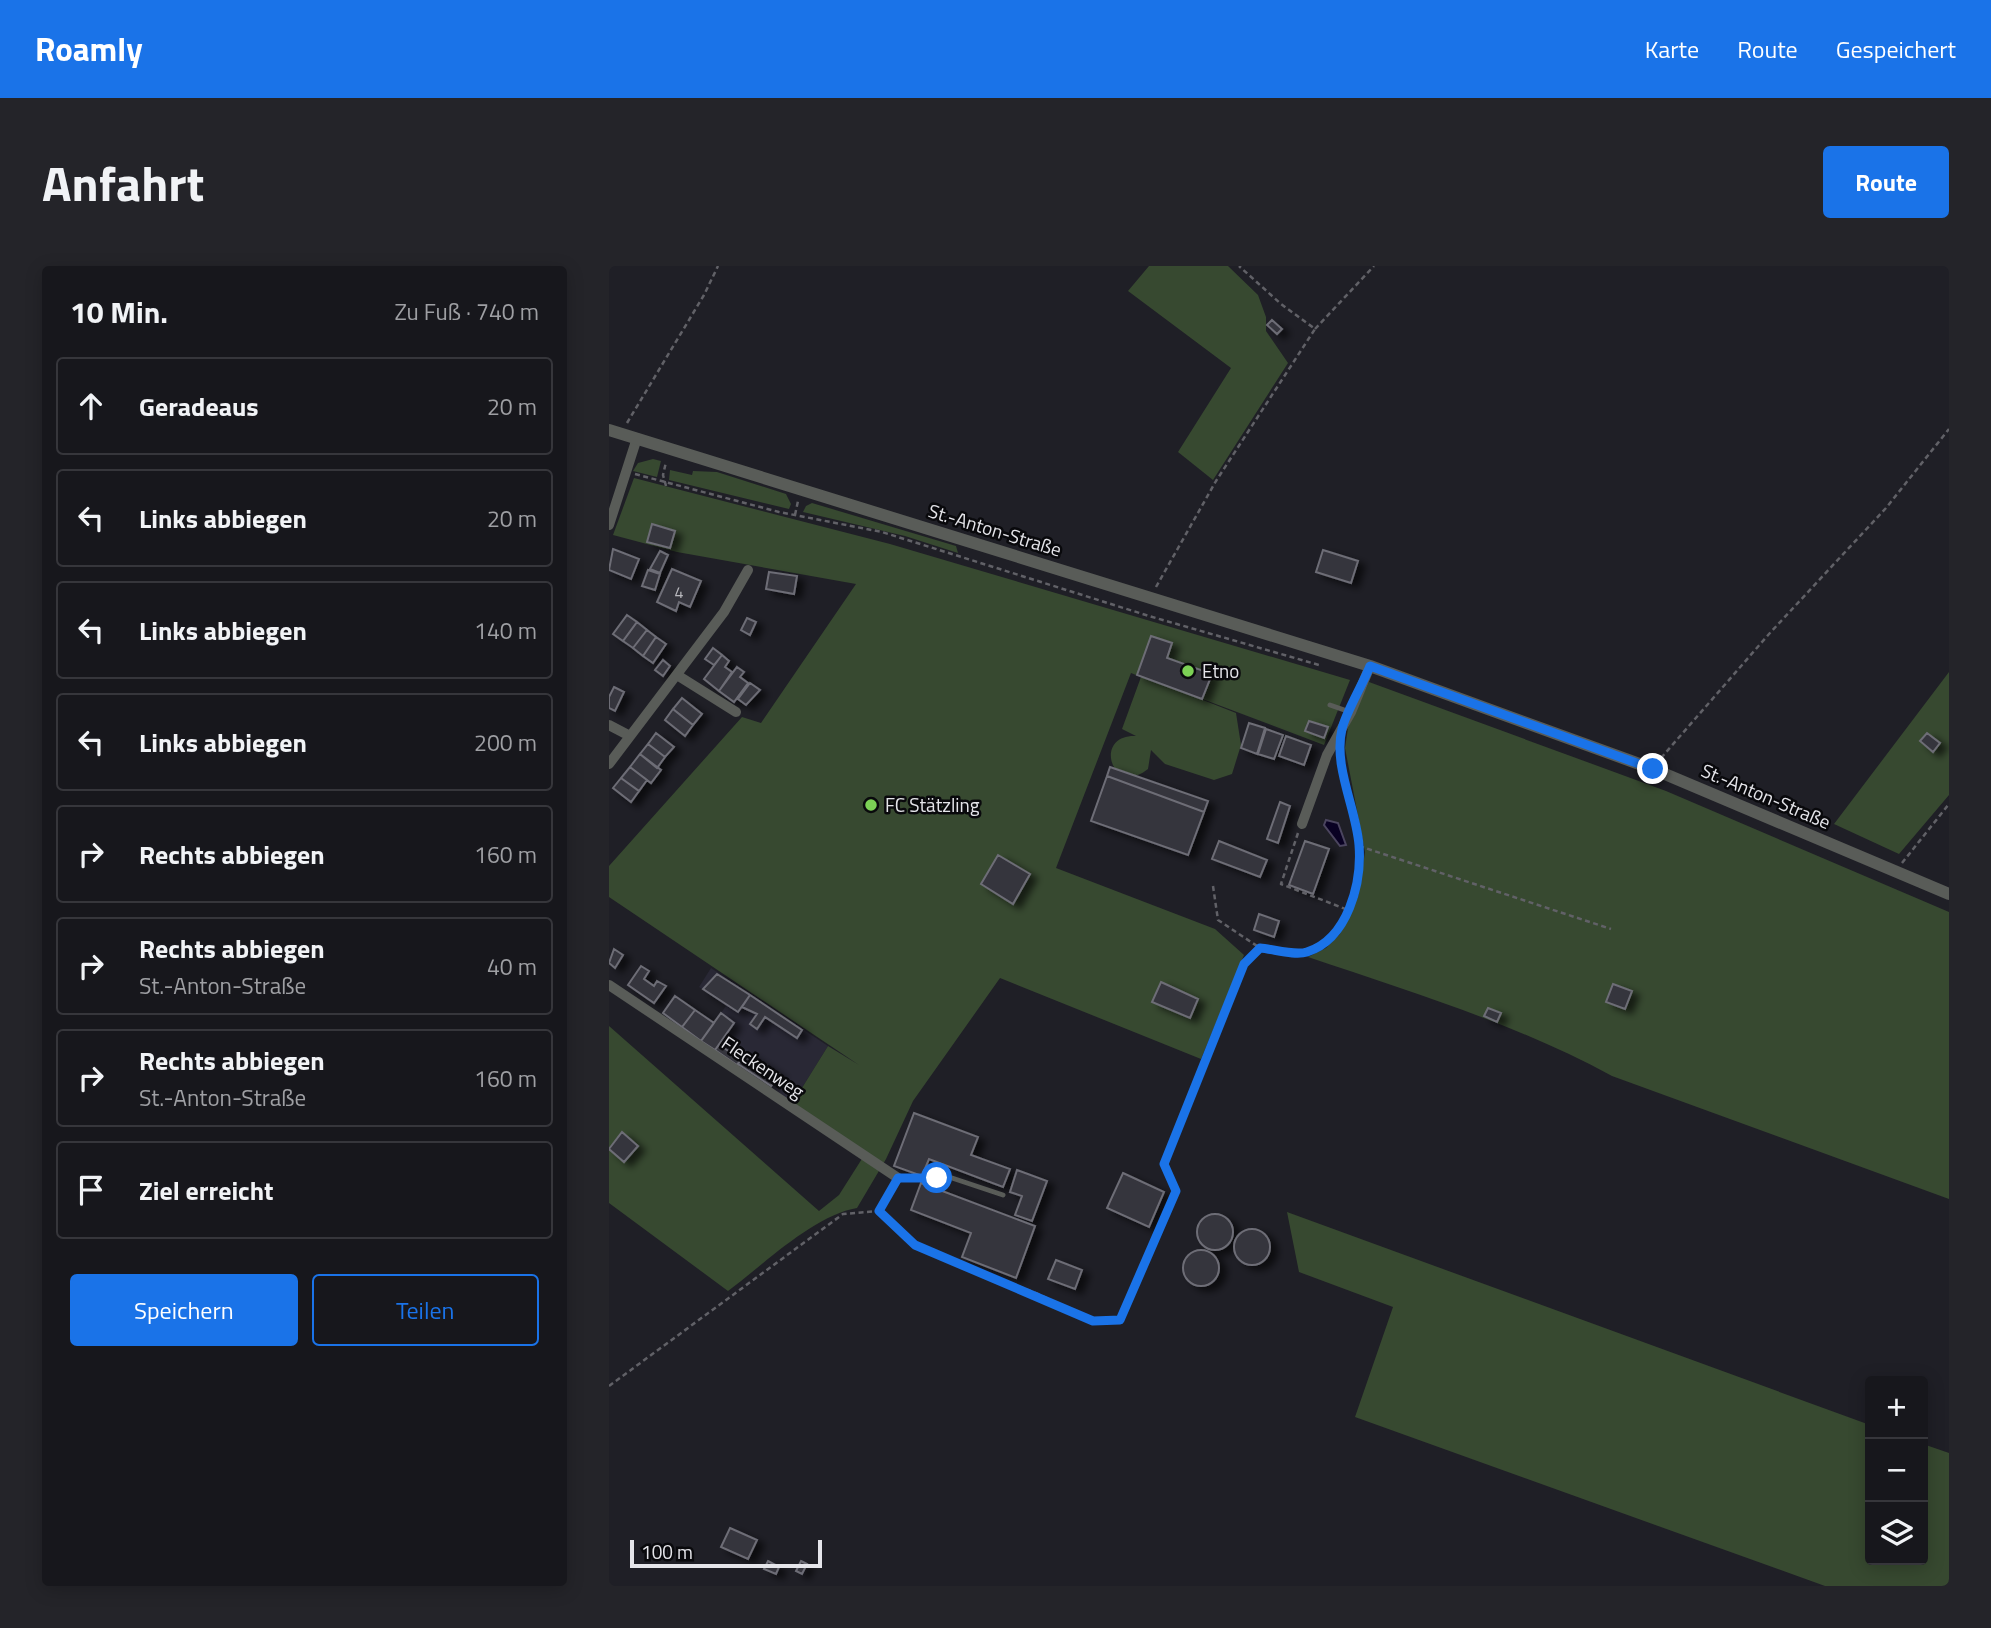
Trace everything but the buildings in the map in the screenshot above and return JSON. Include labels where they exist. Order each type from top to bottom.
[{"type":"street","name":"St.-Anton-Straße","points":[[609,430],[1370,666],[1653,769],[1949,894]]},
{"type":"street","points":[[609,525],[627,472],[630,437]]},
{"type":"street","points":[[609,764],[724,612],[748,570]]},
{"type":"street","points":[[1302,824],[1327,755],[1351,712],[1370,666]]},
{"type":"street","points":[[677,675],[736,712]]},
{"type":"street","points":[[609,725],[630,736]]},
{"type":"street","name":"Fleckenweg","points":[[609,985],[898,1178]]},
{"type":"lane","points":[[1330,705],[1351,712]]},
{"type":"lane","points":[[898,1178],[949,1177],[1003,1195]]},
{"type":"path","points":[[630,437],[628,418],[704,295],[718,266]]},
{"type":"path","points":[[1239,266],[1270,295],[1315,329]]},
{"type":"path","points":[[1155,600],[1156,586],[1166,565],[1216,481],[1315,329],[1374,266]]},
{"type":"path","points":[[1653,769],[1769,634],[1886,508],[1949,429]]},
{"type":"path","points":[[666,484],[663,475],[670,449]]},
{"type":"path","points":[[627,472],[779,512],[882,532],[1149,616],[1327,667]]},
{"type":"path","points":[[1213,886],[1218,920],[1260,948],[1305,953],[1329,941],[1348,910],[1356,888],[1359,846],[1342,752]]},
{"type":"path","points":[[1896,871],[1949,804]]},
{"type":"path","points":[[1302,824],[1281,884],[1348,910]]},
{"type":"path","points":[[1359,846],[1611,929]]},
{"type":"path","points":[[609,1386],[843,1214],[879,1211],[915,1245],[1093,1321],[1120,1320],[1176,1191],[1164,1164],[1244,964],[1260,948]]},
{"type":"path","points":[[879,1211],[898,1178]]},
{"type":"shaded area","points":[[1326,820],[1338,823],[1346,845],[1340,846],[1324,825]]},
{"type":"shaded area","points":[[711,968],[828,1046],[792,1104],[700,1042],[726,1006],[699,987]]},
{"type":"green space","points":[[1149,266],[1228,266],[1258,295],[1266,317],[1266,331],[1288,363],[1213,480],[1178,452],[1231,368],[1128,291]]},
{"type":"green space","points":[[653,459],[661,461],[657,477],[633,471],[638,463]]},
{"type":"green space","points":[[670,470],[692,475],[693,471],[717,472],[786,494],[791,504],[789,509],[669,480]]},
{"type":"green space","name":"FC Stätzling","points":[[634,478],[890,544],[1350,680],[1324,745],[1152,680],[1236,713],[1241,745],[1232,774],[1214,780],[1165,764],[1151,750],[1148,769],[1135,776],[1125,776],[1117,771],[1112,763],[1114,744],[1122,738],[1136,736],[1122,729],[1141,677],[1131,673],[1056,868],[1215,929],[1244,955],[1201,1059],[1000,978],[913,1101],[886,1159],[857,1208],[824,1220],[807,1230],[728,1291],[609,1203],[609,1026],[819,1211],[839,1195],[865,1154],[792,1104],[828,1046],[859,1065],[609,897],[609,866],[742,717],[761,723],[856,584],[677,552],[613,535]]},
{"type":"green space","points":[[812,503],[956,546],[958,553],[905,536],[803,512],[806,506]]},
{"type":"green space","points":[[1949,672],[1949,795],[1899,854],[1834,824]]},
{"type":"green space","points":[[1369,682],[1666,791],[1949,912],[1949,1199],[1612,1076],[1539,1040],[1463,1010],[1308,957],[1326,948],[1340,934],[1358,897],[1365,852],[1345,748],[1348,728]]},
{"type":"green space","points":[[1287,1212],[1865,1423],[1865,1565],[1928,1565],[1928,1446],[1949,1453],[1949,1586],[1825,1586],[1355,1417],[1393,1307],[1299,1272]]},
{"type":"place","name":"Etno","points":[[1188,671]]},
{"type":"place","name":"FC Stätzling","points":[[871,805]]},
{"type":"route","points":[[937,1178],[898,1178],[879,1211],[915,1245],[1038,1294],[1093,1321],[1120,1320],[1176,1191],[1164,1164],[1244,964],[1260,948],[1305,953],[1329,941],[1346,917],[1356,888],[1359,846],[1342,763],[1342,729],[1370,666],[1653,769]]}]
